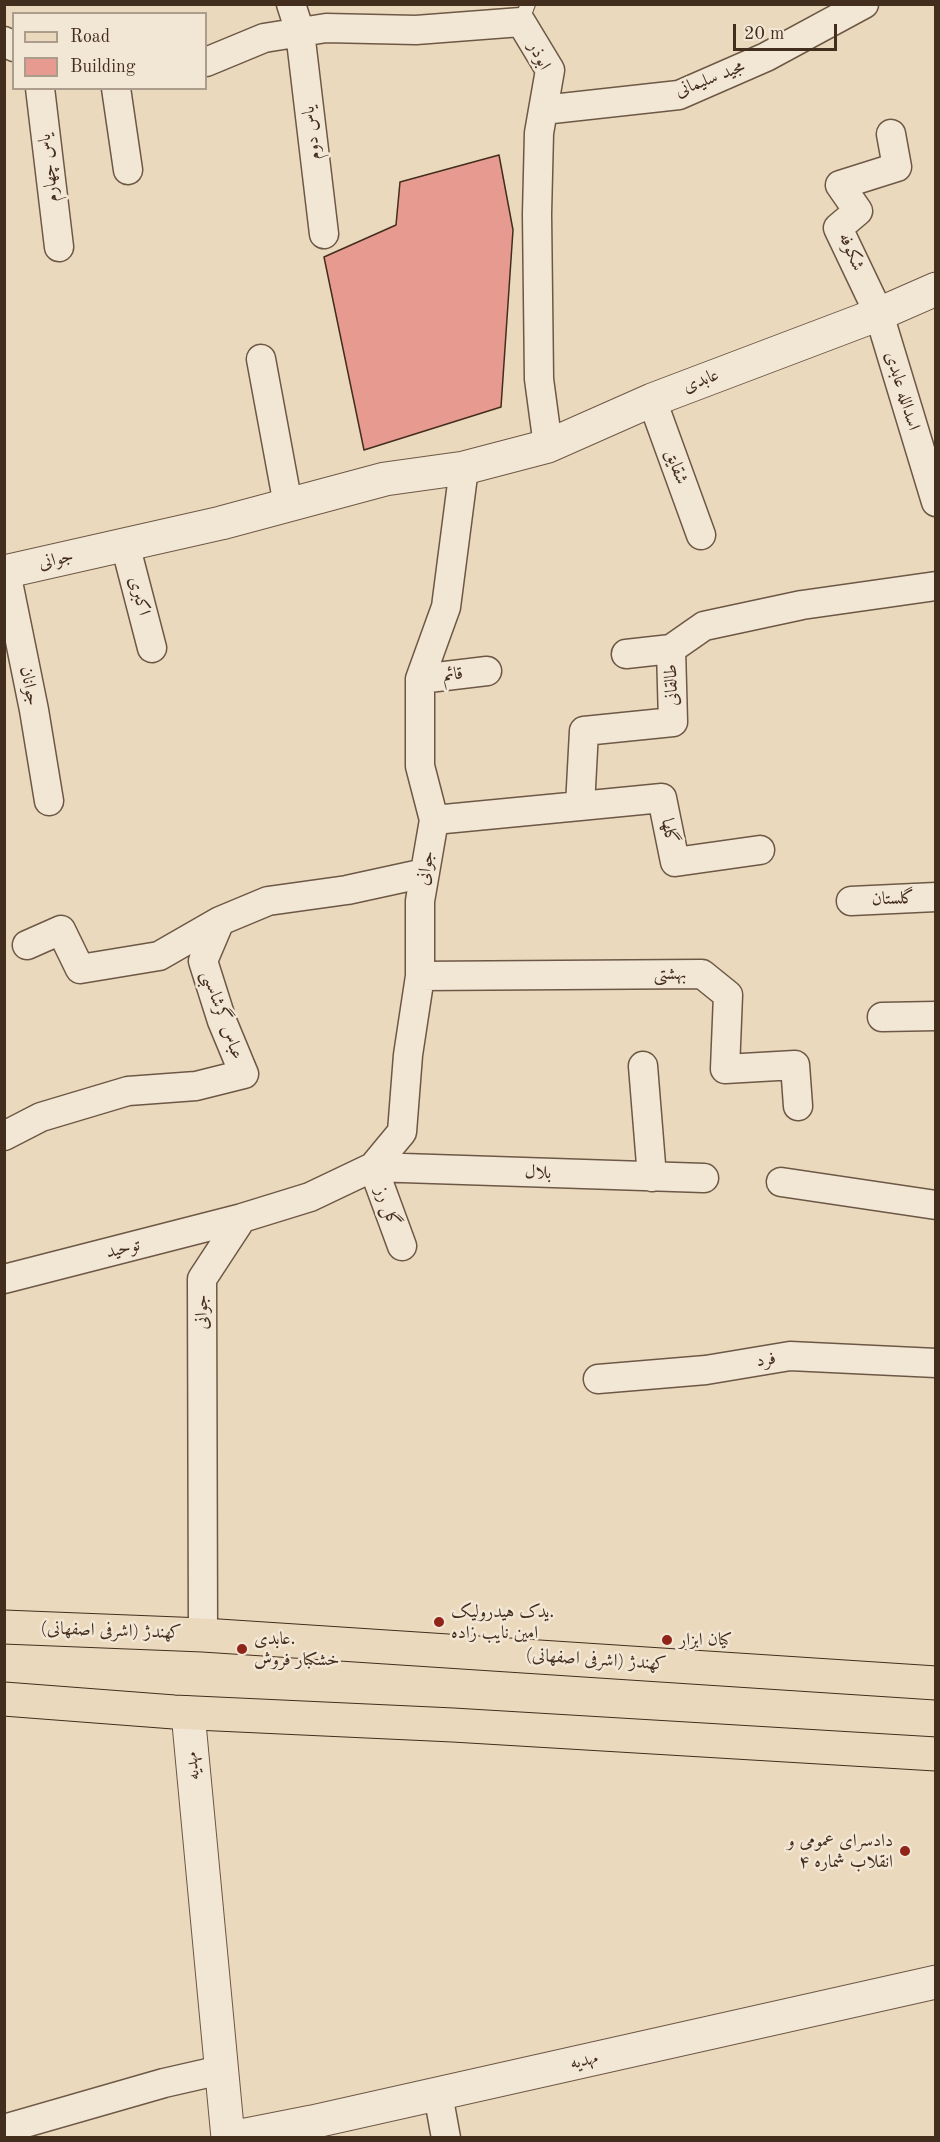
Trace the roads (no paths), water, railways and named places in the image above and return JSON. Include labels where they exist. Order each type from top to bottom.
[{"type":"main road","name":"کهندژ (اشرفی اصفهانی)","points":[[4,1627],[203,1635],[936,1683]]},
{"type":"main road","points":[[4,1699],[188,1713],[453,1725],[936,1754]]},
{"type":"street","name":"یاس دوم","points":[[291,4],[300,32],[324,234]]},
{"type":"street","name":"مجید سلیمانی","points":[[543,110],[679,94],[766,57],[864,4]]},
{"type":"street","name":"ابوذر","points":[[207,62],[264,38],[326,28],[416,30],[524,14],[550,70],[539,133],[537,214],[539,380],[548,446]]},
{"type":"street","name":"یاس چهارم","points":[[40,90],[58,247]]},
{"type":"street","points":[[116,90],[128,170]]},
{"type":"street","name":"شکوفه","points":[[879,314],[838,228],[858,211],[840,185],[897,167],[891,134]]},
{"type":"street","name":"عابدی","points":[[464,468],[548,446],[616,418],[652,400],[879,314],[936,289]]},
{"type":"street","name":"اسدالله عابدی","points":[[879,314],[935,498]]},
{"type":"street","points":[[261,359],[288,505]]},
{"type":"street","name":"شقایق","points":[[652,400],[701,535]]},
{"type":"street","name":"جوانی","points":[[5,572],[220,523],[385,479],[464,468],[446,607],[420,679],[420,766],[434,820],[420,901],[420,976],[408,1055],[402,1132],[373,1167],[310,1197],[242,1218],[202,1279],[203,1635]]},
{"type":"street","name":"اکبری","points":[[125,544],[152,648]]},
{"type":"street","name":"جوانان","points":[[5,572],[34,710],[49,801]]},
{"type":"street","name":"طالقانی","points":[[580,806],[584,731],[673,722],[671,649],[704,626],[802,605],[936,586]]},
{"type":"street","points":[[626,654],[671,649]]},
{"type":"street","name":"قائم","points":[[420,679],[487,671]]},
{"type":"street","name":"گلها","points":[[580,806],[662,798],[675,862],[760,850]]},
{"type":"street","points":[[434,820],[580,806]]},
{"type":"street","points":[[27,945],[60,930],[80,969],[159,956],[220,921],[268,902],[347,890],[425,873]]},
{"type":"street","name":"گلستان","points":[[851,901],[936,897]]},
{"type":"street","name":"عباس گرشاسبی","points":[[7,1126],[128,1091],[196,1086],[244,1074],[222,1021],[203,962],[220,921]]},
{"type":"street","name":"بهشتی","points":[[420,976],[702,974],[728,995],[726,1069],[795,1065],[798,1106]]},
{"type":"street","points":[[882,1017],[936,1016]]},
{"type":"street","points":[[643,1066],[652,1177]]},
{"type":"street","name":"بلال","points":[[373,1167],[704,1178]]},
{"type":"street","name":"گل رز","points":[[373,1167],[402,1246]]},
{"type":"street","points":[[781,1182],[936,1205]]},
{"type":"street","name":"توحید","points":[[4,1279],[242,1218]]},
{"type":"street","name":"فرد","points":[[598,1379],[706,1370],[790,1356],[936,1364]]},
{"type":"street","name":"مهدیه","points":[[188,1713],[221,2070],[230,2138],[312,2130],[438,2094],[936,1982]]},
{"type":"street","points":[[4,2129],[164,2083],[221,2070]]},
{"type":"street","points":[[438,2094],[446,2138]]},
{"type":"place","name":"یدک هیدرولیک. امین نایب زاده","points":[[439,1622]]},
{"type":"place","name":"کیان ابزار","points":[[667,1640]]},
{"type":"place","name":"عابدی. خشکبار فروش","points":[[242,1649]]},
{"type":"place","name":"دادسرای عمومی و انقلاب شماره ۴","points":[[905,1851]]}]
